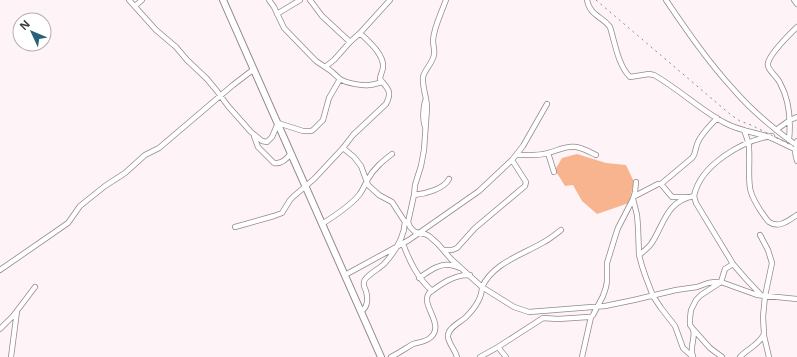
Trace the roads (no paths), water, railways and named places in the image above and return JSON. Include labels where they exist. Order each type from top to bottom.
[{"type":"main road","points":[[223,0],[381,357]]},
{"type":"street","points":[[129,0],[156,30],[176,47],[206,79],[254,136],[262,141],[269,141],[278,123],[303,131],[313,130],[323,120],[329,98],[340,79]]},
{"type":"street","points":[[135,6],[142,0]]},
{"type":"street","points":[[269,0],[278,14],[284,28],[316,61],[334,72],[340,79],[362,85],[382,82]]},
{"type":"street","points":[[278,14],[300,0]]},
{"type":"street","points":[[310,0],[322,16],[350,42]]},
{"type":"street","points":[[324,67],[334,60],[390,0]]},
{"type":"street","points":[[446,0],[434,36],[433,45],[435,51],[423,76],[423,88],[427,108],[424,150],[408,222],[412,230],[418,234],[426,234],[429,236],[451,259],[482,287],[514,307],[529,312],[618,303],[715,282],[721,282],[764,296],[797,299]]},
{"type":"street","points":[[587,0],[595,15],[607,23],[610,27],[621,64],[628,75],[654,75],[717,118],[733,127],[796,146]]},
{"type":"street","points":[[666,0],[734,90],[747,104],[796,146]]},
{"type":"street","points":[[794,0],[797,4]]},
{"type":"street","points":[[789,140],[794,119],[789,109],[780,81],[768,68],[767,64],[773,53],[797,27]]},
{"type":"street","points":[[235,227],[282,213],[290,200],[314,179],[344,148],[353,135],[386,104],[389,90],[380,80],[383,67],[382,59],[369,41],[360,33]]},
{"type":"street","points":[[0,270],[68,223],[80,206],[105,186],[125,173],[145,155],[159,148],[254,69]]},
{"type":"street","points":[[345,275],[403,244],[474,196],[512,160],[528,138],[548,104]]},
{"type":"street","points":[[582,357],[591,316],[606,287],[607,263],[615,237],[618,228],[634,198],[656,184],[660,184],[692,158],[695,154],[696,147],[706,130],[717,118]]},
{"type":"street","points":[[776,130],[794,119]]},
{"type":"street","points":[[744,130],[749,149],[748,174],[753,199],[768,221],[774,224],[784,223],[797,215]]},
{"type":"street","points":[[254,136],[258,147],[274,163],[278,164],[284,161],[291,153]]},
{"type":"street","points":[[639,255],[651,244],[670,210],[678,203],[691,197],[700,180],[711,166],[734,150],[748,143],[772,136]]},
{"type":"street","points":[[796,146],[795,153],[797,161]]},
{"type":"street","points":[[516,154],[548,154],[562,148],[575,147],[596,155]]},
{"type":"street","points":[[344,148],[361,166],[366,182],[369,186],[379,195],[392,202],[405,222],[404,232],[395,248],[385,262],[365,279],[364,282],[367,293],[366,304],[364,310],[361,311]]},
{"type":"street","points":[[322,224],[335,216],[361,193],[366,182],[375,169],[392,154]]},
{"type":"street","points":[[548,154],[554,172]]},
{"type":"street","points":[[444,250],[452,250],[457,248],[475,228],[525,186],[526,182],[524,178],[512,160]]},
{"type":"street","points":[[414,195],[428,192],[443,186],[449,179]]},
{"type":"street","points":[[636,182],[634,198],[637,215],[639,255],[642,266],[653,296],[660,308],[675,326],[683,348],[693,357]]},
{"type":"street","points":[[660,184],[672,197],[691,197]]},
{"type":"street","points":[[691,197],[733,264],[764,296]]},
{"type":"street","points":[[457,357],[448,336],[449,332],[466,317],[479,301],[482,287],[486,278],[492,272],[517,256],[544,243],[561,230]]},
{"type":"street","points":[[760,235],[770,254],[772,263],[764,296],[763,317],[764,336],[769,357]]},
{"type":"street","points":[[403,244],[419,278],[432,291]]},
{"type":"street","points":[[693,357],[691,350],[694,332],[691,326],[690,314],[693,304],[698,297],[721,282],[725,269],[733,264]]},
{"type":"street","points":[[419,278],[444,265],[450,265],[464,270]]},
{"type":"street","points":[[391,357],[433,335],[435,324],[426,299],[427,295],[456,277],[470,275]]},
{"type":"street","points":[[0,330],[35,287]]},
{"type":"street","points":[[11,357],[17,311]]},
{"type":"street","points":[[480,357],[543,318],[558,319],[591,316]]},
{"type":"street","points":[[693,329],[710,348],[722,357]]},
{"type":"street","points":[[740,357],[764,336]]},
{"type":"street","points":[[498,347],[506,357]]},
{"type":"railway","points":[[596,0],[731,115],[740,121],[797,148]]}]
